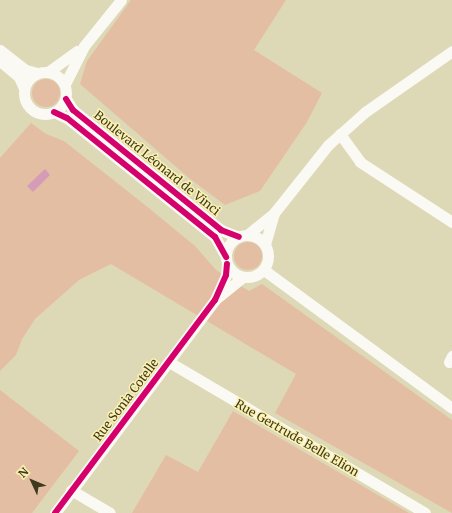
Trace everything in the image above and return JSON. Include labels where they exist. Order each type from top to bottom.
[{"type":"street","points":[[0,61],[19,77],[24,88],[26,102],[30,108],[46,114],[54,112],[66,99],[65,84],[84,46],[121,0]]},
{"type":"street","points":[[48,72],[84,46]]},
{"type":"street","points":[[0,50],[17,64],[37,73],[48,72],[59,76],[65,84]]},
{"type":"street","points":[[215,300],[226,275],[230,245],[274,213],[302,176],[340,134],[364,112],[452,51]]},
{"type":"street","points":[[24,88],[37,73]]},
{"type":"street","name":"Boulevard Léonard de Vinci","points":[[66,99],[73,110],[221,230],[243,236]]},
{"type":"street","name":"Boulevard Léonard de Vinci","points":[[54,112],[67,118],[215,237],[227,260]]},
{"type":"street","points":[[340,134],[360,162],[452,222]]},
{"type":"street","points":[[227,260],[236,274],[243,277],[258,275],[264,270],[269,257],[265,244],[274,213]]},
{"type":"street","points":[[243,236],[265,244]]},
{"type":"street","points":[[264,270],[452,408]]},
{"type":"street","points":[[215,300],[243,277]]},
{"type":"street","name":"Rue Sonia Cotelle","points":[[55,513],[215,300]]},
{"type":"street","name":"Rue Gertrude Belle Elion","points":[[169,362],[425,513]]},
{"type":"street","points":[[71,490],[110,513]]},
{"type":"shaded area","points":[[131,0],[286,0],[254,50],[322,93],[307,122],[260,191],[225,205],[189,178],[80,84],[87,61]]},
{"type":"shaded area","points":[[46,79],[56,83],[60,93],[56,103],[46,107],[36,103],[32,93],[36,83]]},
{"type":"shaded area","points":[[31,123],[46,134],[64,141],[150,209],[195,246],[216,270],[249,291],[262,284],[452,420],[452,513],[275,413],[296,374],[111,264],[79,280],[35,319],[22,339],[16,355],[0,371],[0,158]]},
{"type":"shaded area","points":[[45,169],[50,175],[33,192],[27,186]]},
{"type":"shaded area","points":[[248,242],[258,246],[262,256],[258,266],[248,270],[238,266],[234,256],[238,246]]},
{"type":"shaded area","points":[[0,390],[79,451],[32,513],[0,513]]},
{"type":"shaded area","points":[[233,411],[409,513],[132,513],[166,455],[198,472]]},
{"type":"cycle path","points":[[66,99],[73,110],[221,230],[239,237]]},
{"type":"cycle path","points":[[54,112],[67,118],[215,237],[226,257]]},
{"type":"cycle path","points":[[55,513],[215,300],[226,275],[227,264]]}]
